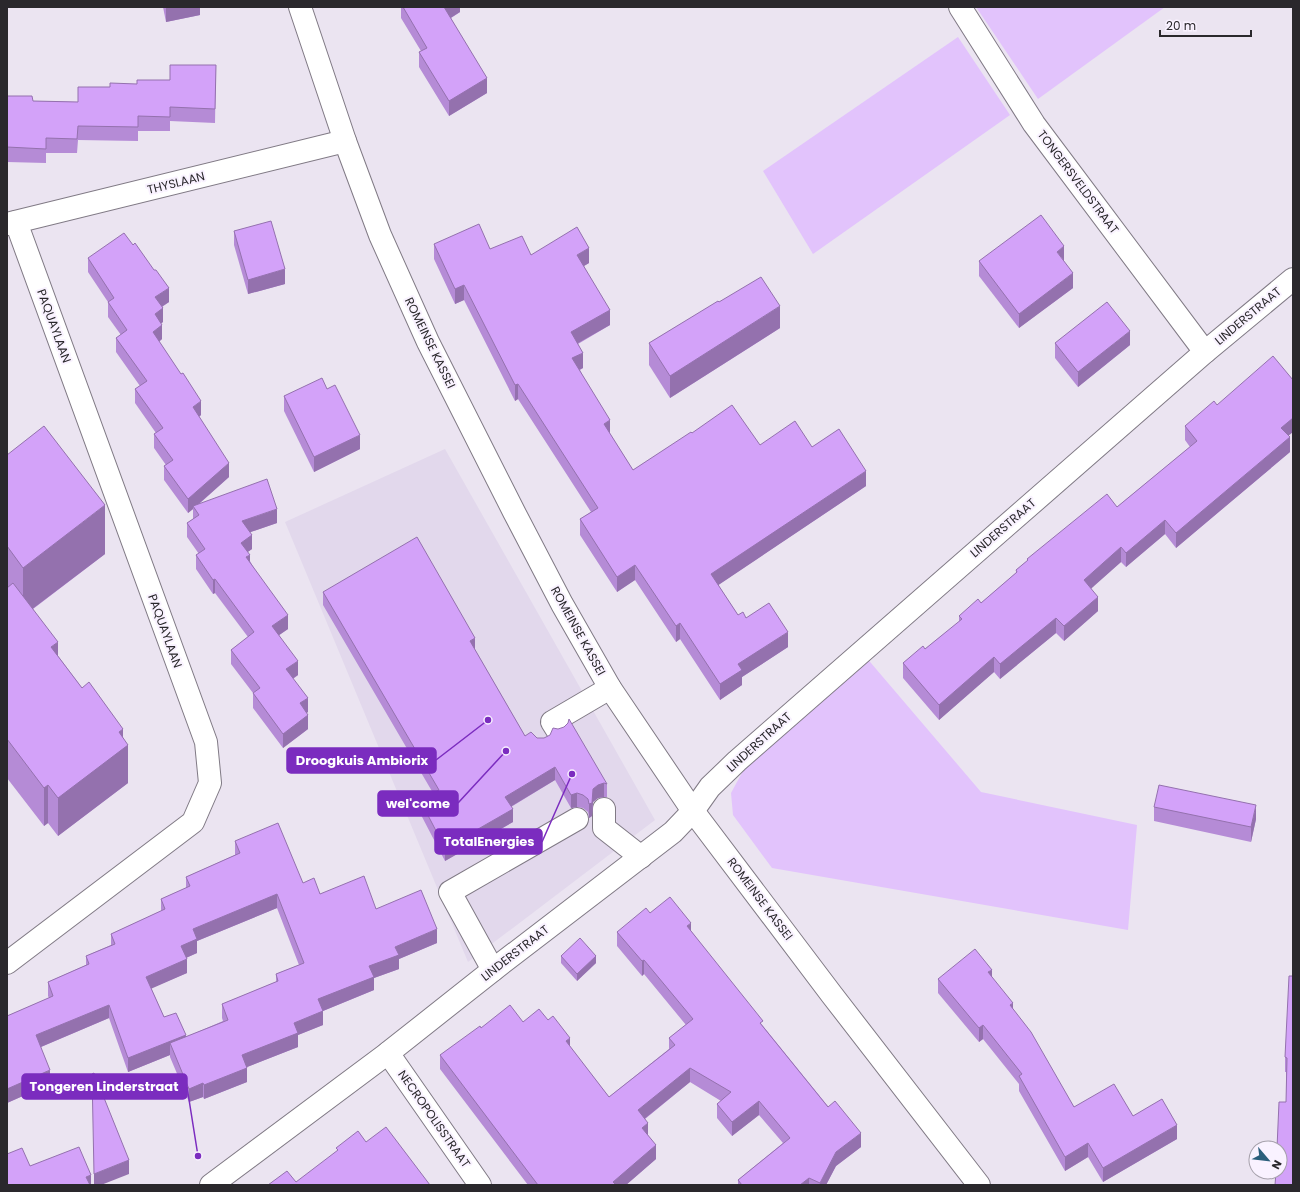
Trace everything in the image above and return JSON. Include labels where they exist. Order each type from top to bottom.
[{"type":"street","name":"ROMEINSE KASSEI","points":[[300,7],[345,141],[380,235],[428,342],[562,604],[610,688],[694,811],[832,995],[979,1185]]},
{"type":"street","name":"TONGERSVELDSTRAAT","points":[[960,7],[1034,124],[1205,352]]},
{"type":"street","name":"THYSLAAN","points":[[12,223],[345,141]]},
{"type":"street","name":"PAQUAYLAAN","points":[[7,963],[193,822],[210,783],[206,742],[12,223]]},
{"type":"street","name":"LINDERSTRAAT","points":[[211,1185],[388,1053],[673,832],[694,811],[710,787],[737,761],[1205,352],[1293,279]]},
{"type":"street","points":[[550,730],[610,688]]},
{"type":"street","points":[[494,970],[450,892],[593,819],[641,857]]},
{"type":"street","name":"NECROPOLISSTRAAT","points":[[388,1053],[480,1185]]},
{"type":"shaded area","points":[[976,7],[1165,7],[1038,99]]},
{"type":"shaded area","points":[[958,37],[1010,115],[813,254],[763,171]]},
{"type":"shaded area","points":[[445,449],[655,820],[468,962],[285,522]]},
{"type":"shaded area","points":[[865,656],[981,792],[1137,825],[1128,930],[772,868],[733,815],[731,793],[744,769]]},
{"type":"building","points":[[403,7],[444,7],[487,78],[449,101],[419,52],[427,48]]},
{"type":"building","points":[[170,65],[216,65],[215,109],[170,107],[170,117],[138,116],[138,127],[78,126],[77,139],[46,138],[46,149],[7,147],[7,96],[32,96],[33,101],[78,102],[78,87],[110,87],[110,83],[137,84],[137,80],[170,80]]},
{"type":"building","points":[[1041,215],[1064,246],[1057,252],[1073,273],[1019,314],[979,261]]},
{"type":"building","points":[[271,221],[285,269],[248,280],[234,231]]},
{"type":"building","points":[[479,224],[490,249],[522,236],[531,255],[577,227],[589,248],[577,255],[610,310],[571,332],[583,353],[572,358],[610,420],[604,424],[633,470],[691,432],[692,433],[732,405],[760,445],[795,421],[812,447],[839,429],[866,471],[711,574],[738,615],[743,612],[746,618],[769,603],[788,632],[738,664],[742,670],[720,684],[680,623],[676,626],[635,565],[617,577],[580,519],[598,508],[518,384],[515,385],[464,285],[455,289],[434,244]]},
{"type":"building","points":[[124,233],[133,245],[135,243],[169,288],[155,297],[163,308],[155,314],[162,325],[153,332],[181,374],[183,373],[201,401],[193,407],[229,463],[188,499],[164,466],[173,460],[154,434],[163,428],[135,389],[147,381],[116,338],[127,330],[108,302],[114,298],[88,258]]},
{"type":"building","points":[[761,277],[780,306],[670,376],[649,343]]},
{"type":"building","points":[[1107,302],[1130,331],[1078,372],[1055,343]]},
{"type":"building","points":[[1273,356],[1293,380],[1293,418],[1281,428],[1290,437],[1176,533],[1165,520],[1126,553],[1121,547],[1084,580],[1098,597],[1064,626],[1056,618],[1000,664],[994,657],[939,705],[903,663],[923,646],[925,649],[962,619],[959,616],[978,599],[981,603],[1017,572],[1016,570],[1028,560],[1027,559],[1107,494],[1117,507],[1197,441],[1185,426],[1214,401],[1217,405]]},
{"type":"building","points":[[322,378],[327,389],[335,385],[360,435],[314,457],[284,396]]},
{"type":"building","points":[[44,426],[105,505],[23,568],[7,546],[7,455]]},
{"type":"building","points":[[267,479],[277,509],[242,521],[252,535],[241,543],[250,555],[246,557],[288,615],[272,626],[298,661],[286,669],[308,698],[300,703],[308,715],[283,734],[253,693],[260,688],[231,650],[254,632],[215,579],[213,580],[196,555],[205,549],[187,523],[199,515],[193,506]]},
{"type":"building","points":[[417,537],[475,638],[470,641],[525,736],[531,732],[537,738],[544,738],[550,735],[553,728],[558,729],[564,727],[568,723],[569,719],[607,784],[604,783],[598,785],[593,789],[592,803],[589,804],[588,799],[583,795],[577,793],[571,795],[555,767],[505,797],[513,809],[445,848],[420,800],[439,790],[323,592]]},
{"type":"building","points":[[13,583],[58,642],[51,647],[82,688],[89,682],[123,729],[119,732],[128,745],[58,798],[48,785],[44,788],[7,739],[7,588]]},
{"type":"building","points":[[1159,785],[1256,805],[1251,827],[1154,807]]},
{"type":"building","points":[[278,823],[303,883],[314,878],[320,894],[364,876],[376,909],[421,890],[437,929],[395,947],[399,955],[369,966],[374,977],[318,999],[323,1011],[294,1023],[298,1033],[242,1055],[247,1068],[204,1085],[203,1083],[189,1089],[170,1043],[228,1020],[222,1004],[278,981],[276,974],[304,963],[277,894],[193,929],[197,939],[181,946],[187,959],[146,977],[164,1017],[176,1013],[186,1035],[128,1058],[109,1005],[36,1035],[50,1070],[7,1089],[7,1016],[53,996],[48,982],[89,964],[86,956],[115,944],[111,934],[165,909],[161,899],[190,886],[186,877],[240,853],[235,841]]},
{"type":"building","points":[[670,897],[691,923],[687,926],[763,1021],[760,1023],[828,1107],[835,1101],[861,1133],[836,1152],[820,1183],[809,1178],[800,1185],[742,1185],[738,1180],[790,1138],[759,1101],[732,1122],[717,1104],[731,1092],[690,1068],[638,1110],[648,1123],[642,1128],[656,1145],[613,1182],[616,1185],[538,1185],[440,1055],[480,1026],[481,1028],[510,1005],[523,1022],[539,1009],[548,1020],[553,1016],[570,1038],[566,1041],[609,1097],[675,1045],[669,1038],[693,1019],[644,960],[642,961],[617,932],[646,908],[650,913]]},
{"type":"building","points":[[580,938],[596,956],[577,974],[561,956]]},
{"type":"building","points":[[975,949],[992,970],[988,972],[1013,1003],[1010,1005],[1031,1032],[1074,1107],[1114,1084],[1133,1116],[1162,1099],[1177,1125],[1103,1168],[1088,1143],[1065,1157],[1019,1076],[1022,1074],[983,1025],[979,1028],[938,979]]},
{"type":"building","points":[[1289,976],[1293,976],[1293,1185],[1275,1185],[1275,1180],[1288,1180],[1288,1140],[1277,1140],[1279,1102],[1286,1102],[1287,1058],[1285,1057]]},
{"type":"building","points":[[94,1073],[129,1160],[94,1174],[92,1074]]},
{"type":"building","points":[[386,1127],[430,1185],[268,1185],[287,1171],[296,1182],[338,1150],[336,1148],[358,1131],[366,1142]]},
{"type":"building","points":[[79,1147],[91,1175],[86,1177],[90,1185],[7,1185],[7,1154],[22,1148],[30,1166]]},
{"type":"place","name":"Droogkuis Ambiorix","points":[[488,720]]},
{"type":"place","name":"wel'come","points":[[506,751]]},
{"type":"place","name":"TotalEnergies","points":[[572,774]]},
{"type":"place","name":"Tongeren Linderstraat","points":[[198,1156]]}]
